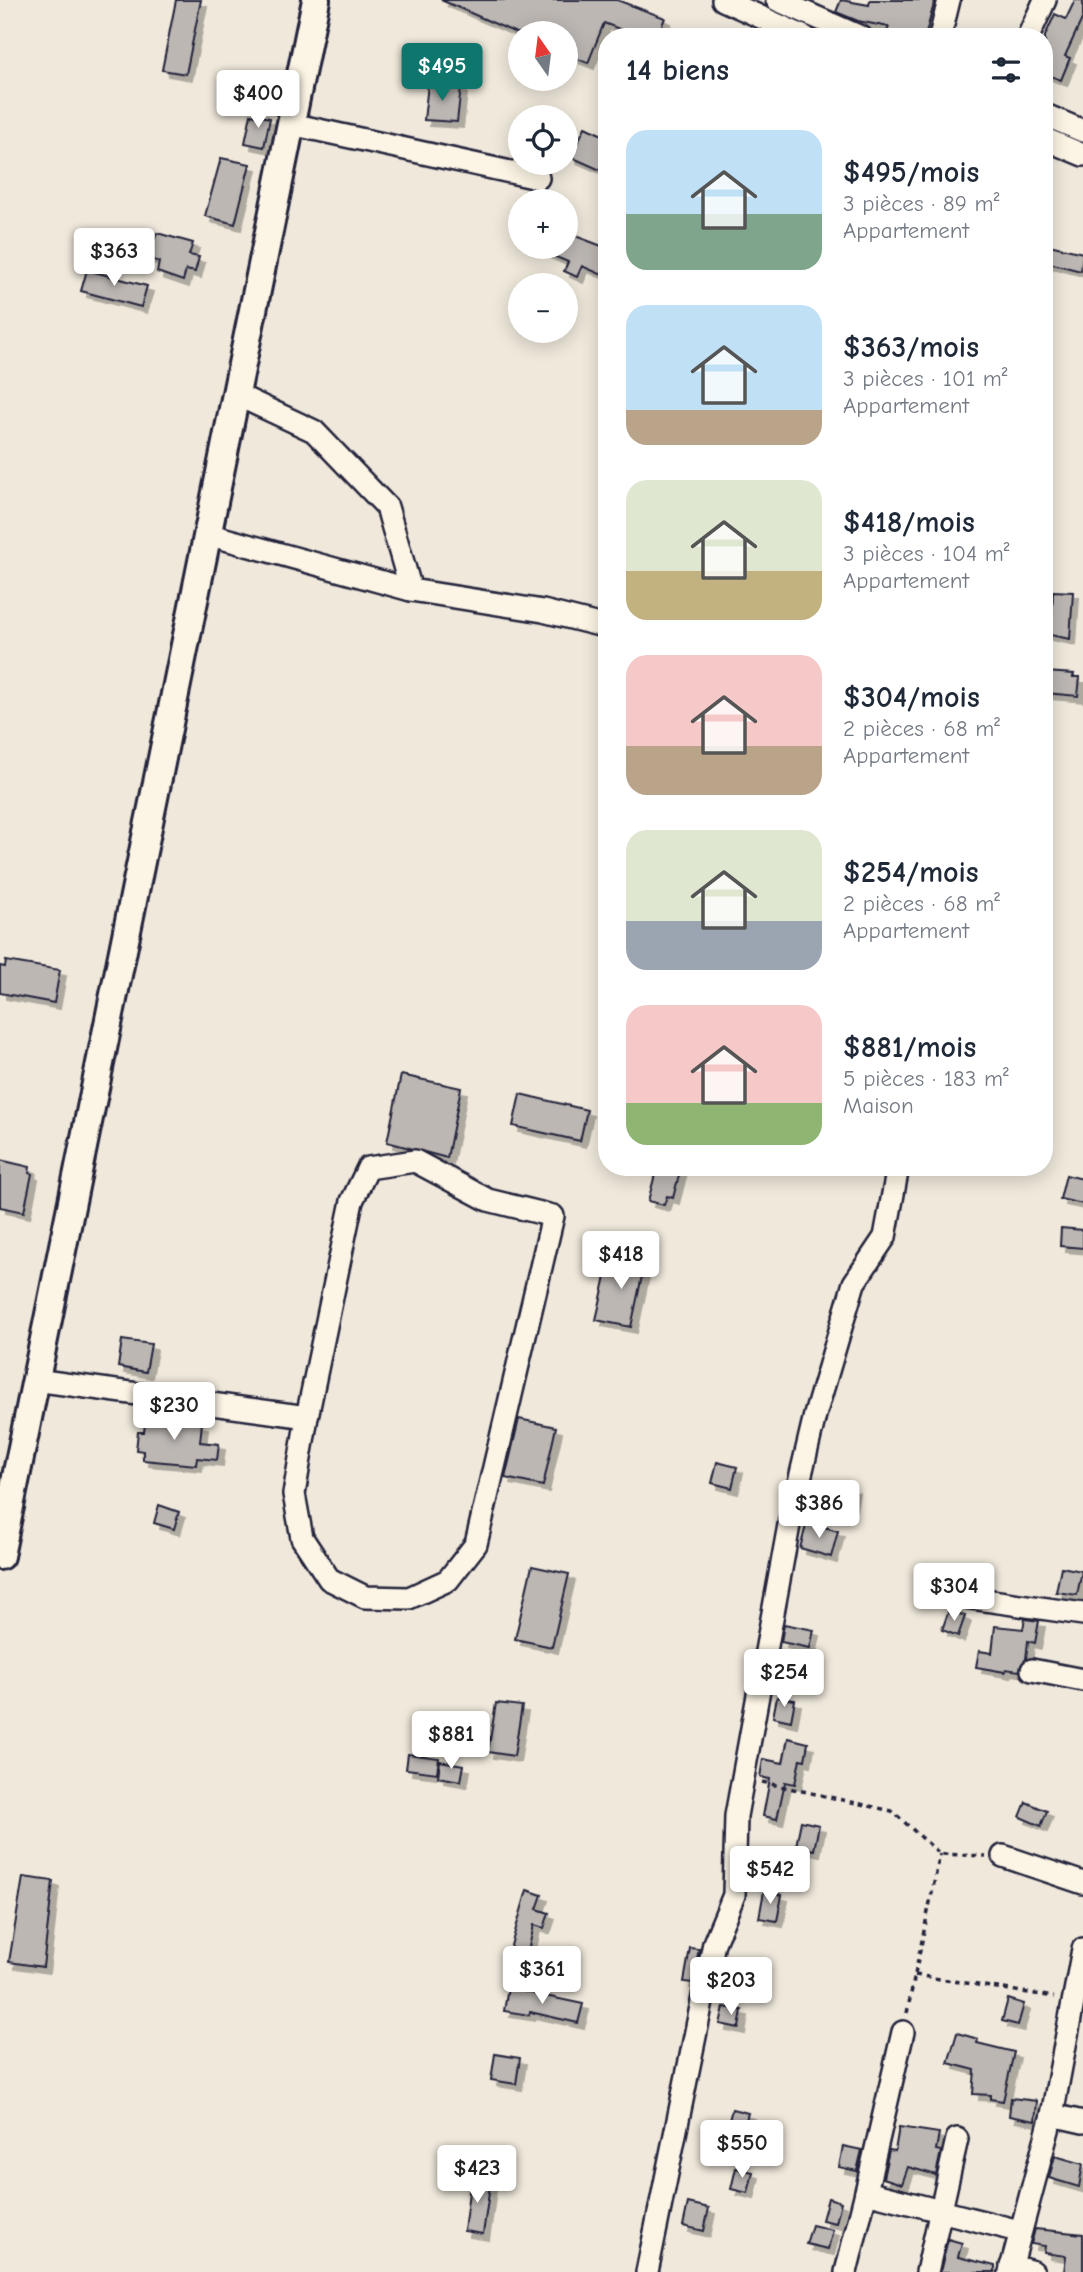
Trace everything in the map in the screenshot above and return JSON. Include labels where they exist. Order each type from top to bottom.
[{"type":"main road","points":[[0,1556],[316,0]]},
{"type":"street","points":[[723,0],[785,28]]},
{"type":"street","points":[[777,0],[841,28]]},
{"type":"street","points":[[942,28],[949,0]]},
{"type":"street","points":[[1032,28],[1045,0]]},
{"type":"street","points":[[1053,118],[1083,131]]},
{"type":"street","points":[[291,124],[538,178]]},
{"type":"street","points":[[1053,142],[1083,155]]},
{"type":"street","points":[[235,394],[314,431],[387,507],[411,590]]},
{"type":"street","points":[[207,534],[411,590],[542,611],[598,624]]},
{"type":"street","points":[[415,1161],[488,1200],[553,1216],[476,1544],[448,1580],[409,1598],[365,1597],[328,1579],[302,1538],[294,1494],[307,1417],[352,1202],[368,1168],[415,1161]]},
{"type":"street","points":[[647,2272],[714,1942],[734,1895],[736,1816],[789,1525],[815,1415],[853,1283],[885,1237],[896,1176]]},
{"type":"street","points":[[35,1380],[307,1417]]},
{"type":"street","points":[[957,1596],[1083,1614]]},
{"type":"street","points":[[1032,1670],[1083,1679]]},
{"type":"street","points":[[1003,1856],[1083,1883]]},
{"type":"street","points":[[1033,2272],[1011,2269],[1052,2115],[1083,1949]]},
{"type":"street","points":[[846,2272],[903,2032]]},
{"type":"street","points":[[1052,2115],[1083,2122]]},
{"type":"street","points":[[927,2272],[957,2139]]},
{"type":"street","points":[[866,2192],[1019,2231]]},
{"type":"path","points":[[743,1778],[892,1811],[940,1854],[1003,1856]]},
{"type":"path","points":[[903,2032],[940,1854]]},
{"type":"path","points":[[915,1975],[1073,2000]]},
{"type":"building","points":[[176,0],[201,0],[186,74],[162,70]]},
{"type":"building","points":[[441,0],[617,0],[665,18],[661,28],[617,28],[604,23],[602,28],[598,28],[598,38],[588,63],[578,59],[578,21],[508,21],[508,29]]},
{"type":"building","points":[[841,0],[869,5],[870,0],[935,0],[927,28],[888,28],[858,21],[836,12]]},
{"type":"building","points":[[1075,0],[1083,0],[1083,17],[1065,56],[1070,58],[1061,80],[1053,77],[1053,28],[1049,28],[1055,14],[1066,19]]},
{"type":"building","points":[[428,84],[461,87],[457,122],[424,120]]},
{"type":"building","points":[[251,114],[270,118],[264,147],[245,143]]},
{"type":"building","points":[[585,127],[598,133],[598,169],[578,160],[578,142]]},
{"type":"building","points":[[221,158],[250,164],[235,224],[205,216]]},
{"type":"building","points":[[157,233],[193,243],[189,255],[199,257],[195,272],[186,270],[183,281],[157,272],[159,262],[147,257]]},
{"type":"building","points":[[578,237],[598,245],[598,273],[582,266],[578,275],[568,273],[564,271],[568,262],[561,259],[578,259]]},
{"type":"building","points":[[1053,246],[1083,253],[1081,271],[1053,264]]},
{"type":"building","points":[[87,270],[147,286],[141,307],[81,291]]},
{"type":"building","points":[[1053,591],[1073,592],[1070,639],[1053,636]]},
{"type":"building","points":[[1053,673],[1080,677],[1078,696],[1053,694]]},
{"type":"building","points":[[6,961],[60,970],[54,1003],[0,993],[0,966],[5,967]]},
{"type":"building","points":[[401,1075],[461,1088],[447,1158],[387,1142]]},
{"type":"building","points":[[520,1094],[587,1110],[580,1141],[513,1126]]},
{"type":"building","points":[[0,1160],[30,1167],[29,1173],[32,1174],[24,1212],[0,1207]]},
{"type":"building","points":[[1066,1175],[1083,1179],[1083,1204],[1060,1199]]},
{"type":"building","points":[[655,1176],[679,1176],[673,1198],[667,1196],[664,1205],[648,1201]]},
{"type":"building","points":[[1061,1228],[1083,1230],[1083,1248],[1060,1246]]},
{"type":"building","points":[[611,1254],[645,1262],[631,1327],[596,1320]]},
{"type":"building","points":[[122,1340],[151,1344],[146,1372],[118,1367]]},
{"type":"building","points":[[146,1416],[202,1423],[200,1442],[219,1444],[217,1460],[197,1458],[196,1465],[143,1460],[143,1451],[136,1450],[138,1432],[144,1432]]},
{"type":"building","points":[[519,1419],[556,1427],[543,1486],[505,1478]]},
{"type":"building","points":[[717,1462],[737,1467],[732,1488],[712,1483]]},
{"type":"building","points":[[836,1484],[853,1487],[850,1504],[832,1501]]},
{"type":"building","points":[[159,1505],[179,1512],[174,1529],[154,1523]]},
{"type":"building","points":[[807,1522],[838,1531],[831,1557],[800,1548]]},
{"type":"building","points":[[532,1566],[569,1574],[552,1647],[515,1639]]},
{"type":"building","points":[[1061,1567],[1082,1571],[1077,1595],[1056,1592]]},
{"type":"building","points":[[949,1610],[965,1616],[958,1636],[942,1630]]},
{"type":"building","points":[[1025,1619],[1039,1621],[1035,1643],[1028,1641],[1026,1659],[1019,1671],[1006,1669],[1005,1672],[976,1667],[979,1651],[992,1653],[995,1626],[1023,1629]]},
{"type":"building","points":[[784,1624],[814,1630],[810,1648],[781,1642]]},
{"type":"building","points":[[777,1697],[795,1700],[791,1721],[773,1717]]},
{"type":"building","points":[[496,1703],[522,1706],[514,1756],[488,1752]]},
{"type":"building","points":[[788,1738],[808,1743],[805,1760],[800,1759],[795,1784],[785,1782],[777,1819],[763,1816],[770,1779],[760,1777],[763,1759],[783,1763]]},
{"type":"building","points":[[408,1754],[439,1758],[437,1773],[406,1769]]},
{"type":"building","points":[[440,1761],[464,1765],[461,1781],[438,1777]]},
{"type":"building","points":[[1026,1802],[1047,1811],[1041,1826],[1020,1817]]},
{"type":"building","points":[[801,1821],[819,1825],[814,1850],[796,1846]]},
{"type":"building","points":[[782,1850],[799,1853],[796,1869],[779,1866]]},
{"type":"building","points":[[23,1877],[53,1881],[43,1967],[9,1962]]},
{"type":"building","points":[[527,1890],[542,1895],[537,1909],[549,1913],[544,1928],[534,1925],[526,1960],[508,1956]]},
{"type":"building","points":[[764,1891],[782,1895],[777,1921],[759,1918]]},
{"type":"building","points":[[690,1948],[699,1949],[692,1983],[684,1982]]},
{"type":"building","points":[[741,1966],[762,1970],[758,1987],[738,1983]]},
{"type":"building","points":[[508,1988],[583,2004],[578,2023],[530,2012],[529,2015],[504,2011]]},
{"type":"building","points":[[1008,1999],[1024,2004],[1018,2025],[1002,2021]]},
{"type":"building","points":[[724,2007],[742,2010],[739,2028],[720,2024]]},
{"type":"building","points":[[957,2033],[978,2039],[977,2043],[1014,2052],[1003,2101],[990,2099],[990,2095],[973,2094],[975,2070],[948,2063]]},
{"type":"building","points":[[495,2054],[520,2058],[516,2084],[491,2080]]},
{"type":"building","points":[[1011,2098],[1037,2101],[1035,2121],[1009,2116]]},
{"type":"building","points":[[732,2109],[748,2113],[742,2135],[726,2132]]},
{"type":"building","points":[[899,2127],[939,2133],[936,2150],[941,2151],[936,2175],[908,2167],[902,2184],[883,2178],[889,2150],[895,2151]]},
{"type":"building","points":[[712,2133],[730,2138],[726,2153],[708,2149]]},
{"type":"building","points":[[843,2146],[862,2150],[857,2171],[839,2167]]},
{"type":"building","points":[[1055,2156],[1083,2164],[1079,2187],[1049,2178]]},
{"type":"building","points":[[736,2168],[753,2172],[748,2193],[731,2189]]},
{"type":"building","points":[[471,2176],[491,2179],[483,2234],[464,2231]]},
{"type":"building","points":[[828,2198],[841,2202],[836,2223],[822,2220]]},
{"type":"building","points":[[688,2203],[709,2208],[704,2231],[683,2226]]},
{"type":"building","points":[[812,2225],[833,2230],[828,2249],[806,2244]]},
{"type":"building","points":[[1035,2229],[1083,2234],[1083,2272],[1064,2272],[1066,2256],[1044,2253],[1045,2246],[1031,2244]]},
{"type":"building","points":[[948,2239],[962,2243],[958,2257],[995,2266],[995,2272],[940,2272]]}]
